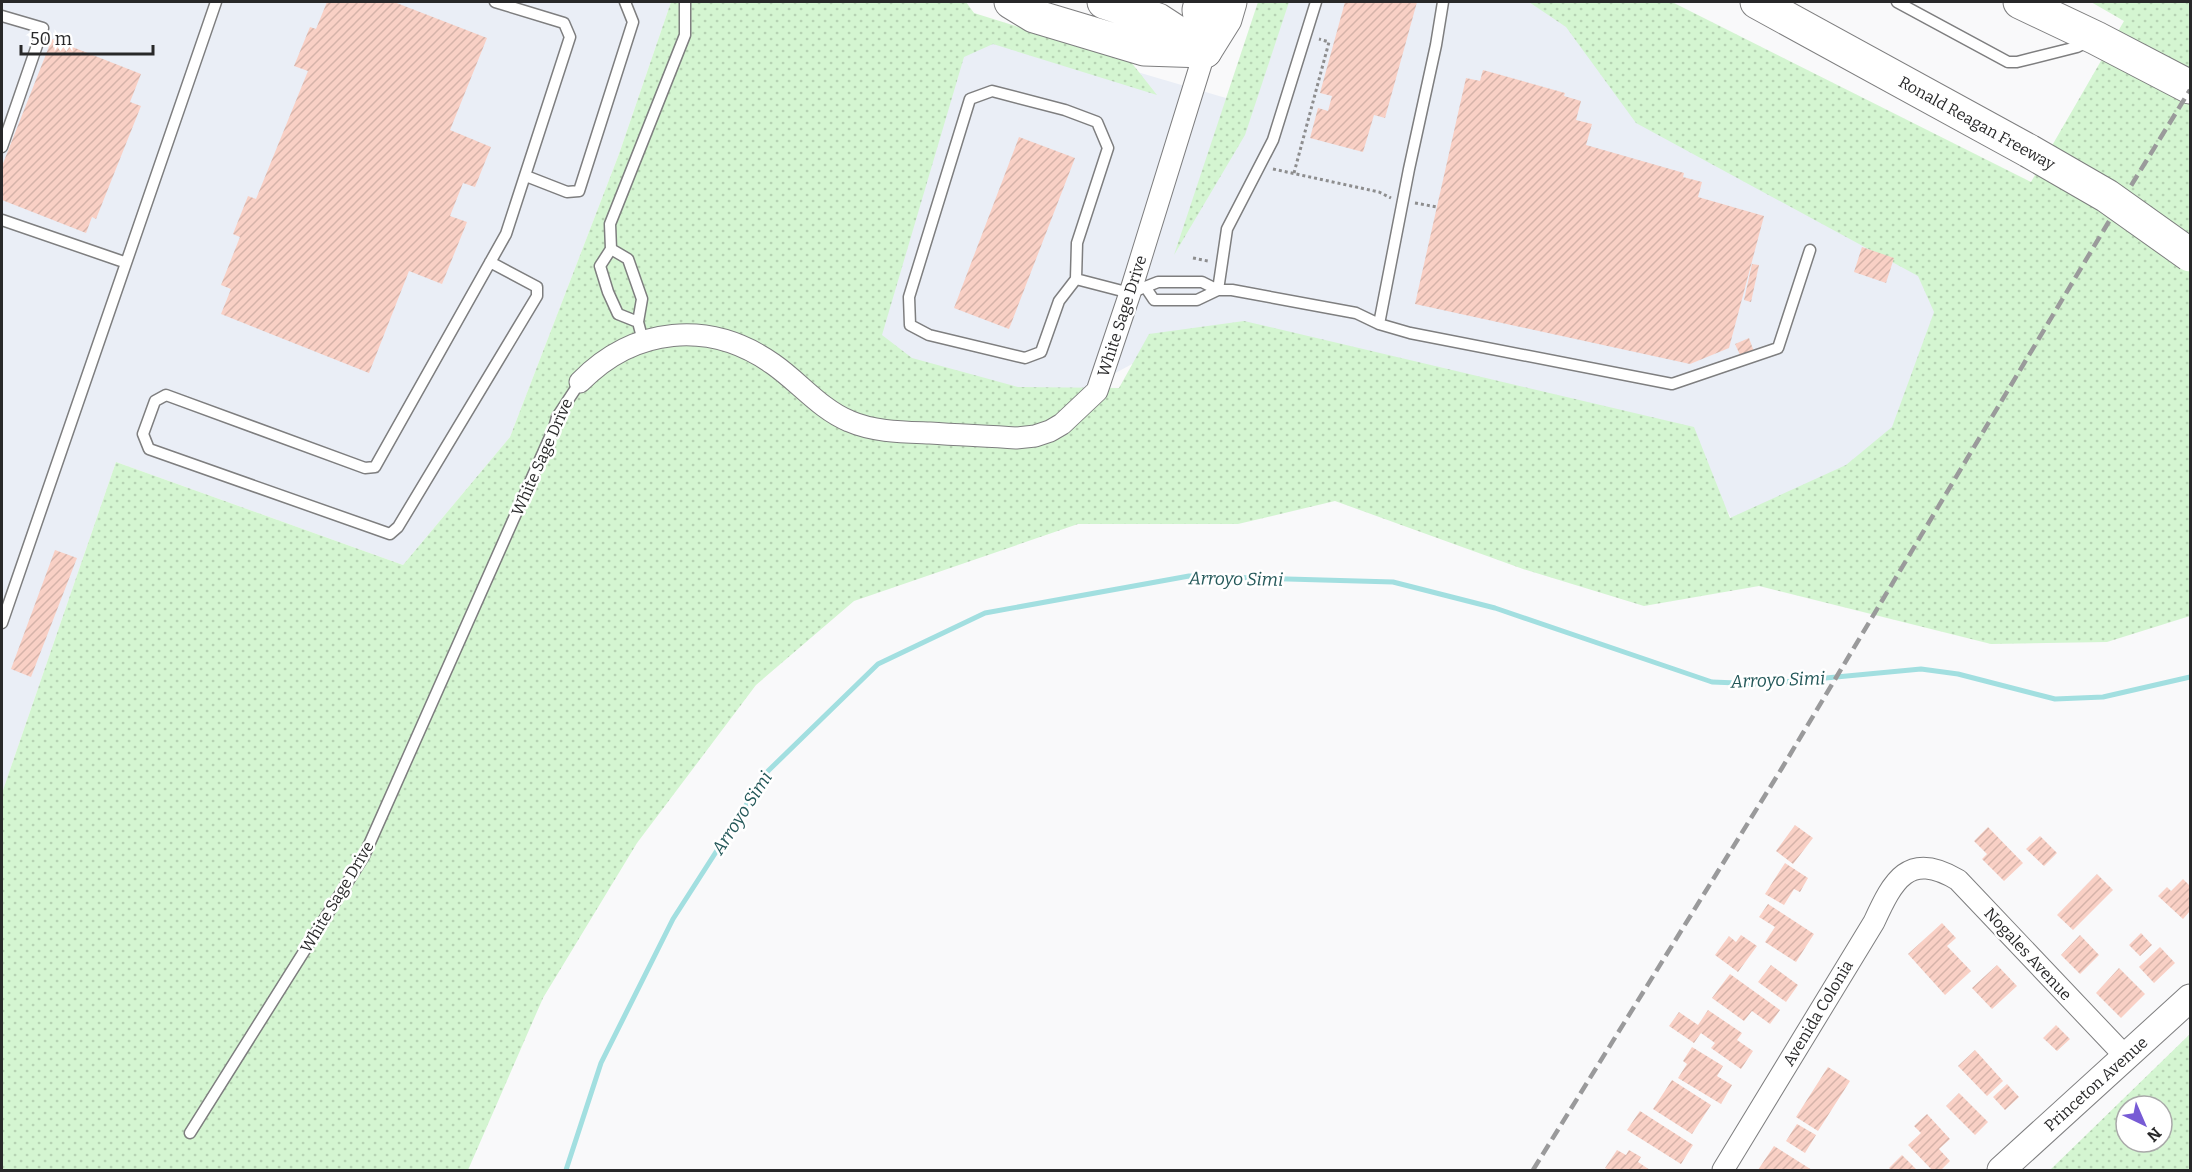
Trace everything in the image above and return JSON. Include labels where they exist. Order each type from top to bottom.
[{"type":"main road","points":[[1011,2],[1034,16],[1144,49],[1206,51]]},
{"type":"main road","points":[[1104,2],[1158,20],[1206,51]]},
{"type":"main road","points":[[1201,2],[1199,10],[1206,51]]},
{"type":"main road","points":[[1206,51],[1225,19],[1230,2]]},
{"type":"main road","name":"Ronald Reagan Freeway","points":[[1757,2],[2107,196],[2190,255]]},
{"type":"main road","points":[[2020,2],[2190,87]]},
{"type":"main road","points":[[2036,2],[2096,38]]},
{"type":"street","name":"White Sage Drive","points":[[580,382],[641,332],[659,337],[693,334],[735,343],[756,352],[822,405],[840,417],[866,427],[889,431],[1016,438],[1035,436],[1062,424],[1097,391],[1138,291],[1206,51]]},
{"type":"street","name":"Nogales Avenue","points":[[1922,868],[1942,870],[1958,880],[2125,1056]]},
{"type":"street","name":"Avenida Colonia","points":[[1723,1170],[1874,922],[1892,886],[1907,872],[1922,868]]},
{"type":"street","name":"Princeton Avenue","points":[[2001,1170],[2190,998]]},
{"type":"lane","points":[[2,622],[124,262],[216,2]]},
{"type":"lane","points":[[490,262],[537,286],[537,296],[398,527],[390,534],[149,448],[143,434],[155,400],[166,395],[365,468],[375,467],[490,262],[506,234],[570,37],[564,23],[495,2]]},
{"type":"lane","points":[[525,176],[567,192],[579,190],[633,22],[625,2]]},
{"type":"lane","points":[[641,332],[618,314],[600,266],[611,249],[610,224],[685,35],[685,2]]},
{"type":"lane","points":[[1218,290],[1227,229],[1273,140],[1316,2]]},
{"type":"lane","points":[[1379,324],[1443,2]]},
{"type":"lane","points":[[1897,2],[2008,62],[2017,62],[2076,47],[2096,38]]},
{"type":"lane","points":[[2,15],[43,28],[2,147]]},
{"type":"lane","points":[[992,91],[1065,110],[1097,122],[1107,148],[1077,243],[1076,279],[1059,301],[1041,352],[1025,358],[929,335],[910,325],[909,297],[970,99],[992,91]]},
{"type":"lane","points":[[2,220],[124,262]]},
{"type":"lane","points":[[611,249],[628,259],[642,299],[641,332]]},
{"type":"lane","points":[[1076,279],[1138,291],[1155,300],[1197,300],[1218,290],[1232,290],[1356,313],[1379,324],[1410,333],[1672,384],[1778,348],[1810,250]]},
{"type":"lane","points":[[1138,291],[1158,282],[1202,282],[1218,290]]},
{"type":"lane","name":"White Sage Drive","points":[[190,1133],[364,856],[557,417],[580,382]]},
{"type":"path","points":[[1294,174],[1329,42],[1305,36]]},
{"type":"path","points":[[1272,169],[1379,192],[1385,197],[1437,207]]},
{"type":"path","points":[[1193,258],[1221,263]]},
{"type":"shaded area","points":[[2,2],[671,2],[619,154],[510,437],[403,565],[116,462],[2,793]]},
{"type":"shaded area","points":[[1277,2],[1549,2],[1982,298],[1903,442],[1735,525],[1689,440],[1166,346],[1059,403],[875,348],[967,22],[1243,103]]},
{"type":"green space","points":[[671,2],[966,2],[974,13],[1131,62],[1157,95],[993,44],[964,57],[882,335],[912,358],[1018,387],[1119,388],[1149,334],[1244,321],[1694,427],[1730,518],[1846,465],[1892,427],[1934,312],[1918,276],[1636,123],[1566,27],[1529,2],[1672,2],[2031,182],[2124,21],[2091,2],[2190,2],[2190,616],[2107,642],[1991,644],[1759,586],[1644,606],[1523,569],[1335,501],[1238,524],[1078,524],[854,601],[756,685],[637,843],[543,998],[468,1170],[2,1170],[2,793],[116,462],[403,565],[510,437],[619,154]]},
{"type":"green space","points":[[1258,2],[1289,2],[1245,135],[1174,255]]},
{"type":"green space","points":[[2190,1034],[2190,1170],[2050,1170],[2114,1108],[2114,1154],[2174,1154],[2174,1094],[2128,1094]]},
{"type":"building","points":[[327,2],[394,2],[487,38],[450,130],[491,147],[475,187],[463,183],[450,216],[467,222],[442,284],[409,271],[369,373],[221,314],[231,289],[221,285],[240,237],[233,234],[248,196],[256,199],[308,71],[294,66],[310,27],[316,29]]},
{"type":"building","points":[[1345,2],[1417,2],[1385,118],[1374,115],[1363,152],[1310,138],[1318,108],[1328,111],[1332,96],[1320,93]]},
{"type":"building","points":[[52,39],[141,74],[130,102],[141,106],[96,219],[92,217],[86,233],[2,200],[2,166]]},
{"type":"building","points":[[1483,70],[1565,93],[1564,96],[1581,101],[1576,120],[1592,124],[1586,145],[1684,173],[1683,177],[1702,182],[1698,197],[1764,216],[1729,348],[1690,364],[1415,304],[1466,78],[1480,81]]},
{"type":"building","points":[[1019,137],[1075,158],[1009,329],[954,308]]},
{"type":"building","points":[[1862,247],[1894,258],[1886,283],[1854,272]]},
{"type":"building","points":[[1752,264],[1759,265],[1751,302],[1744,300]]},
{"type":"building","points":[[1749,338],[1754,352],[1741,357],[1735,344]]},
{"type":"building","points":[[55,550],[77,558],[31,677],[11,669]]},
{"type":"building","points":[[1795,825],[1813,838],[1793,864],[1776,851]]},
{"type":"building","points":[[1988,827],[2023,863],[2004,881],[1982,859],[1987,854],[1974,841]]},
{"type":"building","points":[[2040,836],[2057,853],[2044,866],[2026,849]]},
{"type":"building","points":[[1785,863],[1808,878],[1800,892],[1794,889],[1784,905],[1765,894]]},
{"type":"building","points":[[2097,874],[2113,890],[2073,930],[2057,915]]},
{"type":"building","points":[[2183,879],[2190,886],[2190,911],[2183,919],[2158,896],[2167,887],[2171,891]]},
{"type":"building","points":[[1768,904],[1814,934],[1796,962],[1765,942],[1775,927],[1759,917]]},
{"type":"building","points":[[1942,923],[1956,938],[1947,946],[1971,971],[1945,995],[1908,954]]},
{"type":"building","points":[[2141,933],[2152,945],[2140,956],[2129,945]]},
{"type":"building","points":[[1741,935],[1757,946],[1738,972],[1715,955],[1729,936],[1736,942]]},
{"type":"building","points":[[2080,935],[2099,955],[2080,974],[2061,955]]},
{"type":"building","points":[[2160,947],[2175,963],[2154,983],[2139,967]]},
{"type":"building","points":[[1771,965],[1798,985],[1786,1002],[1758,982]]},
{"type":"building","points":[[1997,965],[2017,986],[1992,1009],[1972,988]]},
{"type":"building","points":[[2119,968],[2145,994],[2121,1018],[2096,993]]},
{"type":"building","points":[[1730,974],[1780,1010],[1770,1024],[1752,1011],[1744,1021],[1712,998]]},
{"type":"building","points":[[1708,1010],[1742,1033],[1737,1040],[1753,1051],[1741,1069],[1711,1048],[1715,1043],[1701,1033],[1694,1043],[1669,1026],[1679,1012],[1698,1025]]},
{"type":"building","points":[[2056,1025],[2070,1039],[2057,1051],[2043,1038]]},
{"type":"building","points":[[1692,1047],[1723,1066],[1717,1076],[1732,1085],[1721,1104],[1678,1078],[1687,1064],[1683,1061]]},
{"type":"building","points":[[1975,1050],[2003,1081],[1987,1096],[1958,1066]]},
{"type":"building","points":[[1828,1067],[1850,1081],[1818,1131],[1796,1117]]},
{"type":"building","points":[[1672,1080],[1711,1105],[1692,1134],[1653,1109]]},
{"type":"building","points":[[2007,1084],[2019,1097],[2005,1110],[1993,1097]]},
{"type":"building","points":[[1959,1093],[1988,1122],[1975,1135],[1946,1106]]},
{"type":"building","points":[[1640,1111],[1693,1145],[1681,1164],[1627,1130]]},
{"type":"building","points":[[1927,1114],[1950,1139],[1939,1149],[1950,1161],[1941,1170],[1932,1170],[1908,1145],[1921,1133],[1914,1126]]},
{"type":"building","points":[[1797,1124],[1816,1135],[1805,1153],[1786,1141]]},
{"type":"building","points":[[1774,1146],[1812,1170],[1758,1170]]},
{"type":"building","points":[[1617,1150],[1626,1155],[1629,1150],[1641,1157],[1638,1162],[1650,1170],[1609,1170],[1605,1168]]},
{"type":"building","points":[[1902,1155],[1917,1170],[1891,1170],[1889,1168]]},
{"type":"waterway","name":"Arroyo Simi","points":[[566,1170],[601,1063],[673,919],[768,771],[878,664],[985,613],[1189,576],[1393,582],[1495,608],[1712,682],[1762,684],[1921,669],[1958,674],[2055,699],[2103,697],[2190,677]]},
{"type":"railway","points":[[1533,1170],[1782,768],[2190,90]]}]
